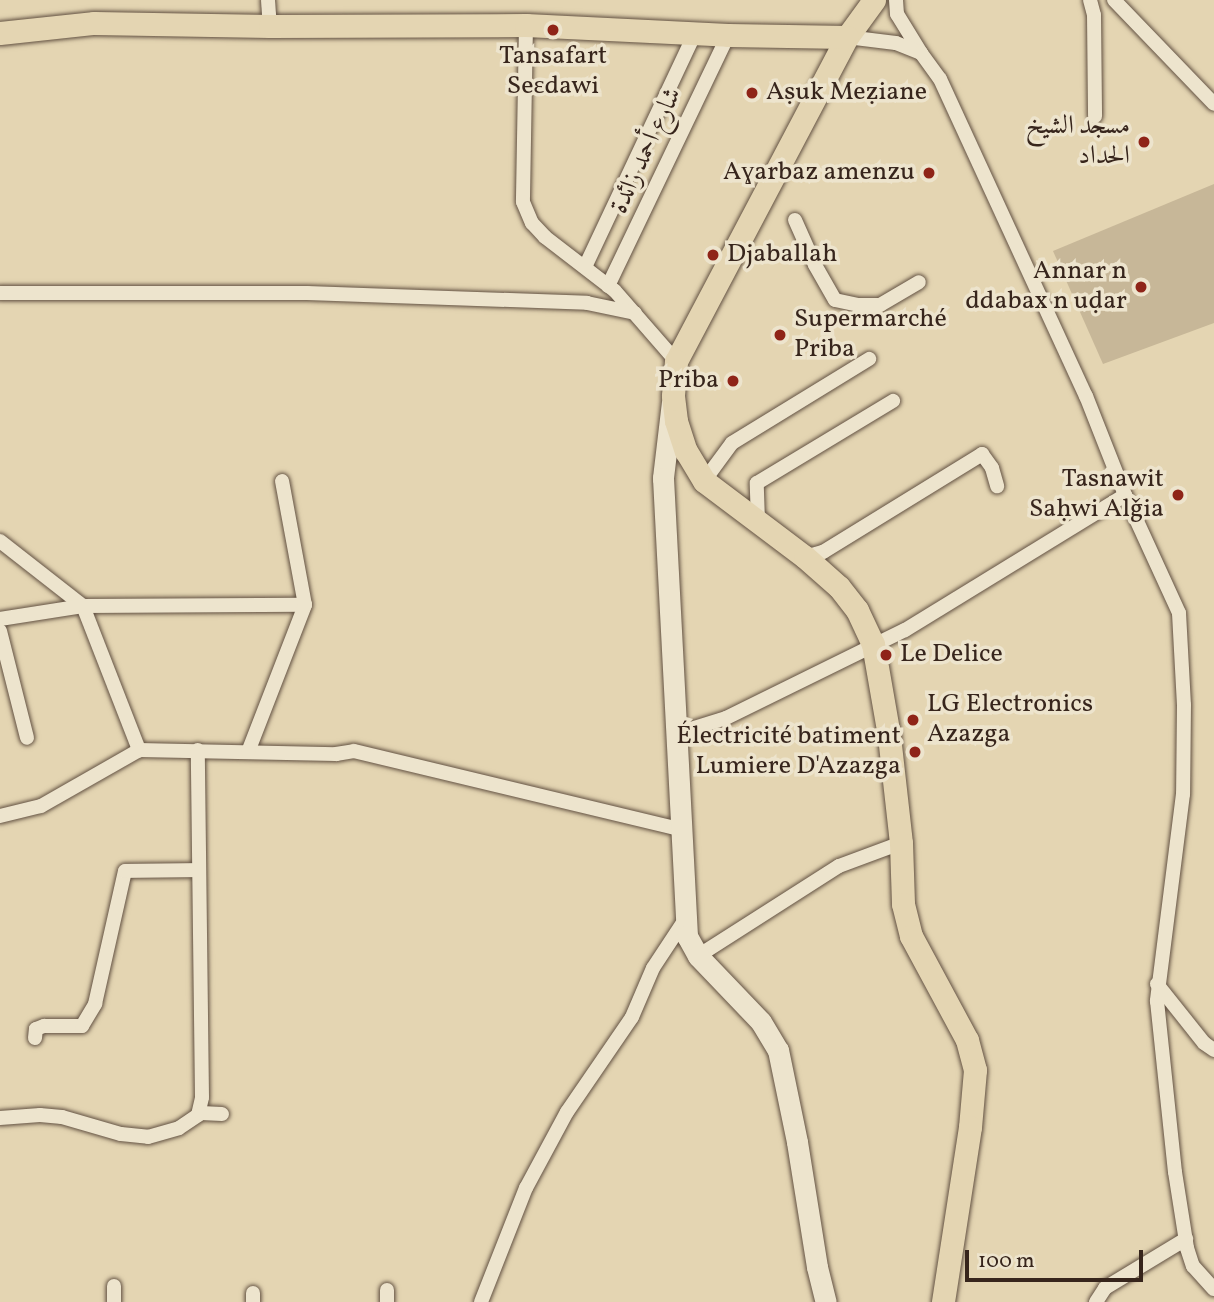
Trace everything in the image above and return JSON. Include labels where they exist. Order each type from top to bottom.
[{"type":"main road","points":[[874,0],[847,37],[676,361],[673,396],[676,421],[686,451],[704,481],[806,557],[839,587],[857,610],[873,644],[901,844],[903,904],[911,936],[967,1040],[975,1070],[970,1127],[943,1302]]},
{"type":"main road","points":[[0,33],[94,23],[270,26],[526,24],[696,31],[728,35],[847,37]]},
{"type":"street","points":[[268,0],[270,26]]},
{"type":"street","points":[[896,0],[897,14],[940,79],[1086,396],[1125,495],[1180,613],[1184,705],[1183,794],[1157,984],[1161,1055],[1186,1239],[1194,1266],[1214,1289]]},
{"type":"street","points":[[1090,0],[1094,15],[1095,116]]},
{"type":"street","points":[[1114,0],[1214,104]]},
{"type":"street","points":[[526,24],[523,202],[533,223],[545,237],[608,286],[676,361]]},
{"type":"street","name":"شارع أحمد زائدة","points":[[585,267],[696,31]]},
{"type":"street","name":"شارع أحمد زائدة","points":[[608,286],[728,35]]},
{"type":"street","points":[[847,37],[896,43],[921,53]]},
{"type":"street","points":[[795,220],[815,265],[835,300],[858,305],[880,305],[919,282]]},
{"type":"street","points":[[0,293],[307,293],[587,303],[635,313]]},
{"type":"street","points":[[704,481],[733,443],[869,359]]},
{"type":"street","points":[[673,396],[665,438],[663,478],[682,830],[684,921],[687,936],[698,956],[761,1022],[778,1050],[797,1142],[810,1233],[826,1302]]},
{"type":"street","points":[[758,521],[757,483],[893,401]]},
{"type":"street","points":[[806,557],[822,552],[982,454],[992,468],[997,486]]},
{"type":"street","points":[[248,752],[305,606],[282,481]]},
{"type":"street","points":[[675,734],[726,718],[905,630],[1125,495]]},
{"type":"street","points":[[0,541],[83,606],[139,750]]},
{"type":"street","points":[[0,619],[83,606],[305,606]]},
{"type":"street","points":[[0,631],[27,738]]},
{"type":"street","points":[[0,816],[41,806],[139,750],[335,754],[354,751],[682,830]]},
{"type":"street","points":[[198,750],[202,1097],[198,1115]]},
{"type":"street","points":[[698,956],[839,866],[901,844]]},
{"type":"street","points":[[35,1038],[36,1029],[44,1026],[82,1026],[95,1004],[125,872],[198,870]]},
{"type":"street","points":[[481,1302],[526,1188],[567,1112],[632,1017],[653,968],[684,921]]},
{"type":"street","points":[[1157,984],[1204,1043],[1214,1050]]},
{"type":"street","points":[[0,1118],[40,1115],[62,1117],[121,1134],[148,1137],[179,1128],[198,1115],[222,1114]]},
{"type":"street","points":[[1096,1302],[1105,1288],[1186,1239]]},
{"type":"street","points":[[114,1286],[114,1302]]},
{"type":"shaded area","name":"Annar n ddabax n uḍar","points":[[1214,184],[1214,323],[1103,364],[1053,251]]},
{"type":"place","name":"Tansafart Seɛdawi","points":[[553,30]]},
{"type":"place","name":"Aṣuk Meẓiane","points":[[752,93]]},
{"type":"place","name":"مسجد الشيخ الحداد","points":[[1144,142]]},
{"type":"place","name":"Aɣarbaz amenzu","points":[[929,173]]},
{"type":"place","name":"Djaballah","points":[[713,255]]},
{"type":"place","name":"Annar n ddabax n uḍar","points":[[1141,287]]},
{"type":"place","name":"Supermarché Priba","points":[[780,335]]},
{"type":"place","name":"Priba","points":[[733,381]]},
{"type":"place","name":"Tasnawit Saḥwi Alǧia","points":[[1178,495]]},
{"type":"place","name":"Le Delice","points":[[886,655]]},
{"type":"place","name":"LG Electronics Azazga","points":[[913,720]]},
{"type":"place","name":"Électricité batiment Lumiere D'Azazga","points":[[915,752]]}]
